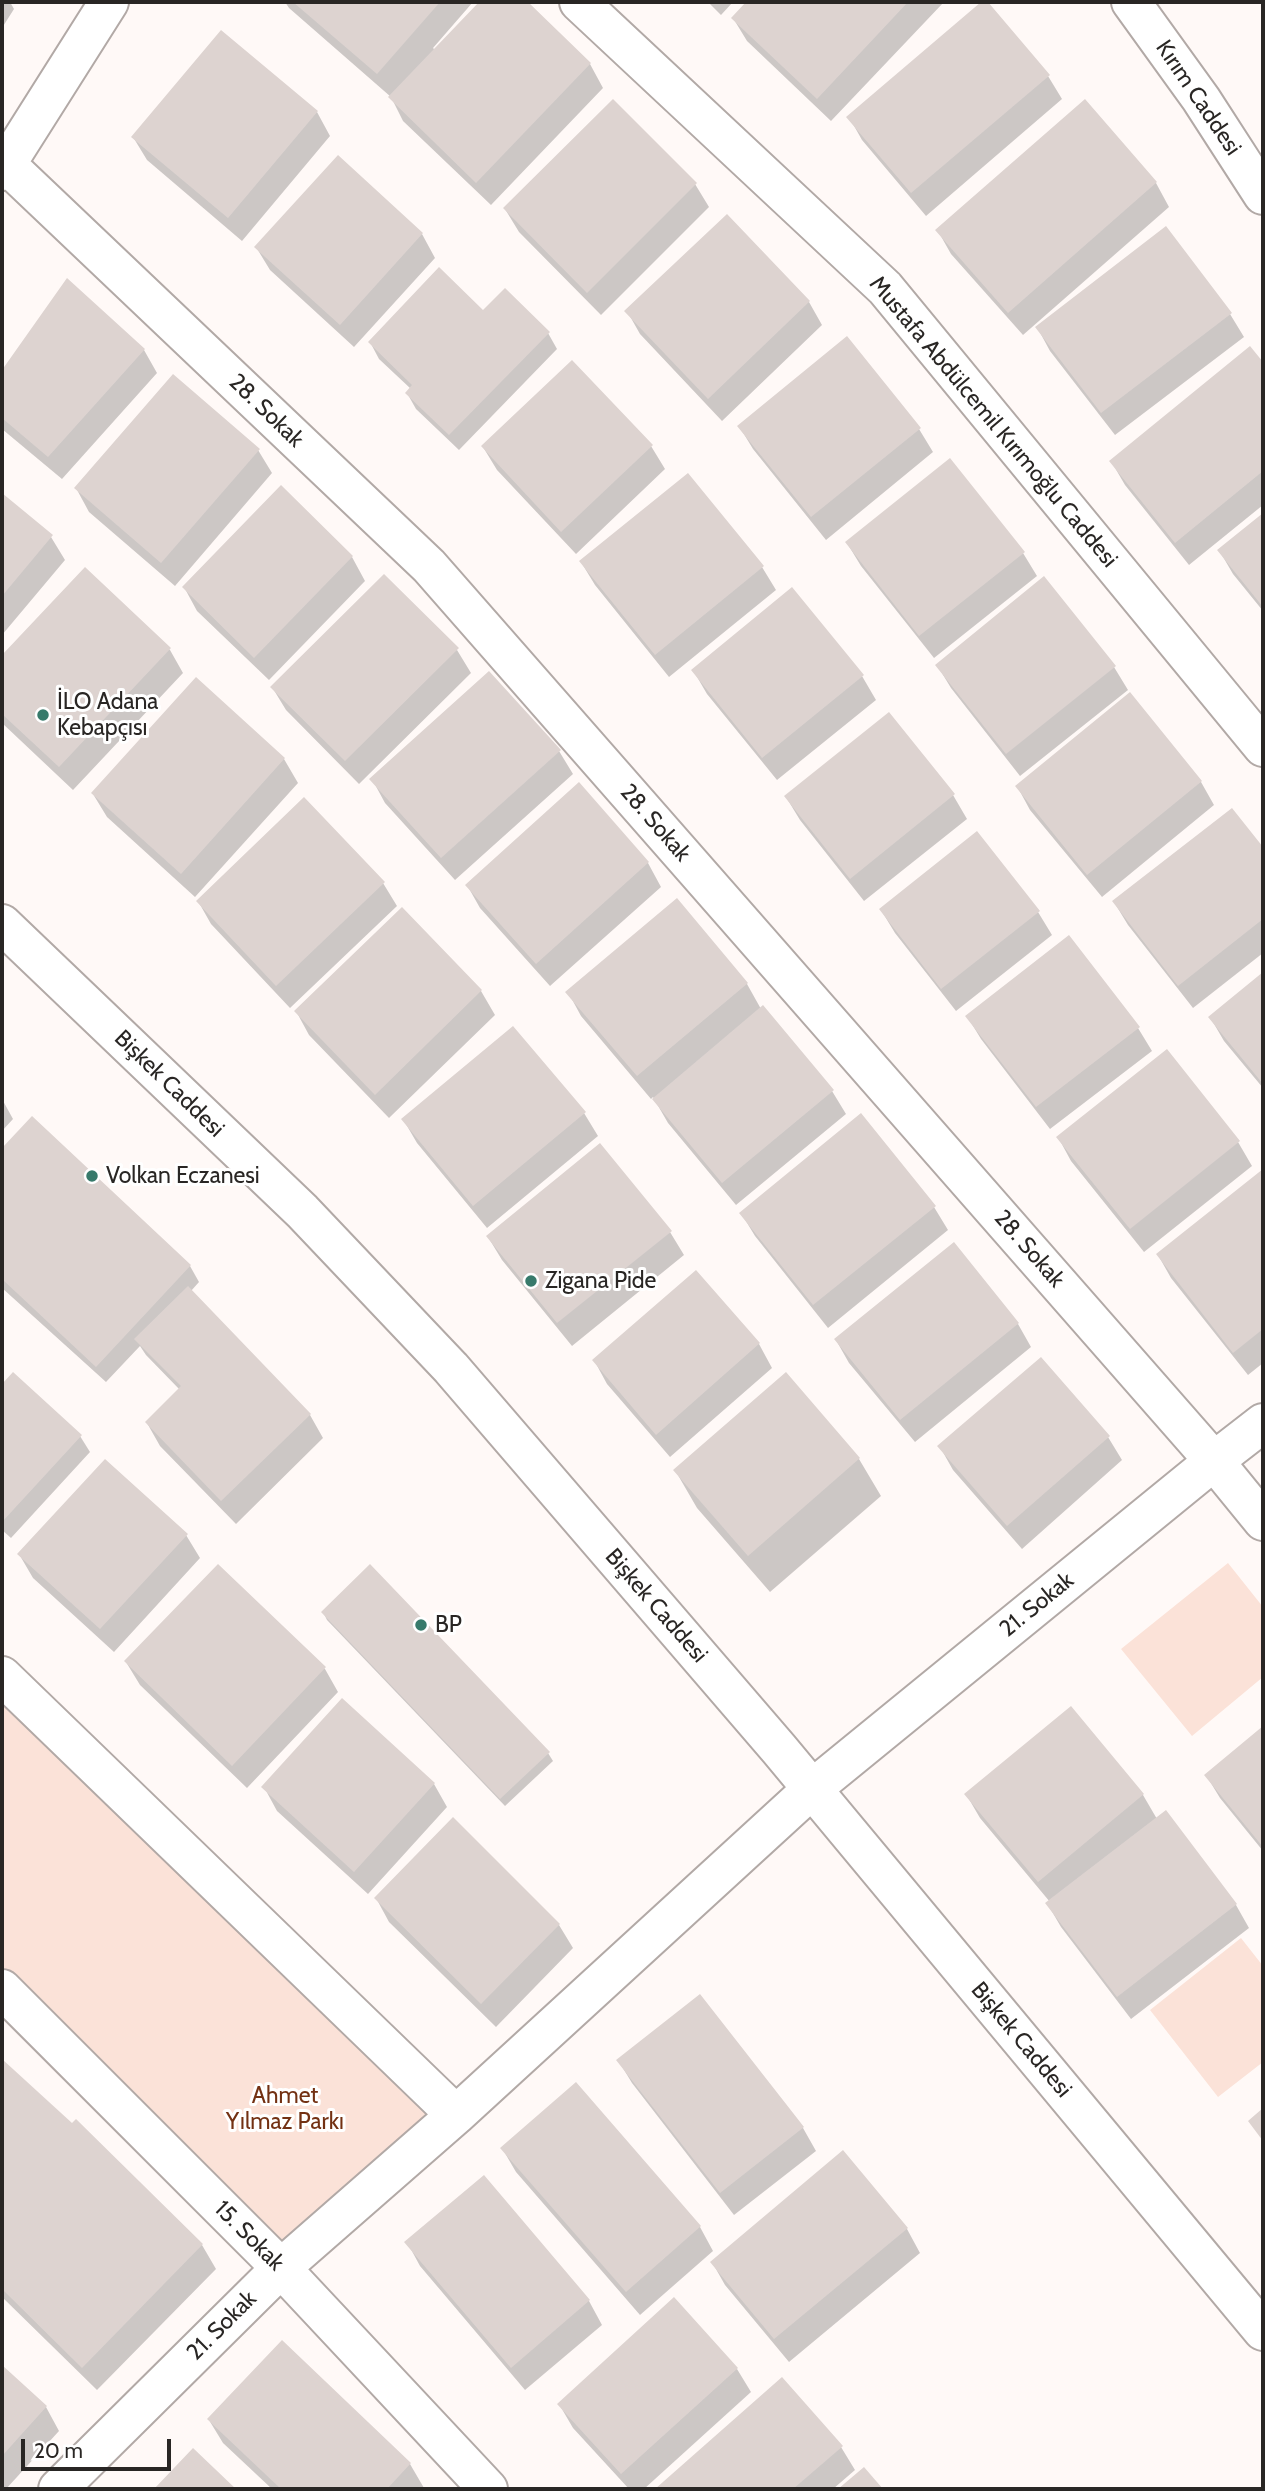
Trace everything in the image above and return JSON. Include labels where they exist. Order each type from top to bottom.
[{"type":"street","points":[[4,168],[109,2]]},
{"type":"street","name":"Mustafa Abdülcemil Kırımoğlu Caddesi","points":[[579,2],[885,288],[1263,747]]},
{"type":"street","name":"Kırım Caddesi","points":[[1131,2],[1201,99],[1263,195]]},
{"type":"street","name":"28. Sokak","points":[[4,168],[429,566],[1214,1461],[1263,1521]]},
{"type":"street","name":"Bişkek Caddesi","points":[[2,924],[302,1210],[442,1358],[812,1789],[1263,2331]]},
{"type":"street","name":"21. Sokak","points":[[58,2489],[281,2268],[456,2115],[812,1789],[1263,1423]]},
{"type":"street","points":[[2,1676],[456,2115]]},
{"type":"street","name":"15. Sokak","points":[[2,1989],[281,2268],[488,2489]]},
{"type":"green space","points":[[1228,1563],[1263,1607],[1263,1677],[1192,1736],[1121,1649]]},
{"type":"green space","name":"Ahmet Yılmaz Parkı","points":[[2,1676],[456,2115],[281,2268],[2,1989]]},
{"type":"green space","points":[[1241,1938],[1263,1966],[1263,2062],[1218,2097],[1150,2010]]},
{"type":"building","points":[[293,2],[440,2],[377,74]]},
{"type":"building","points":[[479,2],[528,2],[591,63],[476,183],[388,97]]},
{"type":"building","points":[[746,2],[908,2],[817,99],[731,18]]},
{"type":"building","points":[[981,2],[988,2],[1050,75],[911,193],[846,117]]},
{"type":"building","points":[[221,30],[318,111],[228,218],[131,137]]},
{"type":"building","points":[[613,99],[697,183],[587,293],[503,208]]},
{"type":"building","points":[[1085,99],[1157,182],[1008,313],[935,230]]},
{"type":"building","points":[[338,155],[423,233],[340,325],[254,247]]},
{"type":"building","points":[[727,214],[810,301],[708,399],[624,311]]},
{"type":"building","points":[[1166,226],[1232,313],[1101,413],[1035,327]]},
{"type":"building","points":[[439,267],[483,310],[505,288],[550,332],[449,435],[405,393],[412,385],[368,342]]},
{"type":"building","points":[[67,278],[145,349],[48,457],[2,418],[2,370]]},
{"type":"building","points":[[847,336],[921,428],[811,517],[737,426]]},
{"type":"building","points":[[1250,346],[1263,362],[1263,471],[1175,543],[1109,461]]},
{"type":"building","points":[[572,360],[653,445],[561,532],[481,446]]},
{"type":"building","points":[[173,374],[260,449],[161,563],[74,488]]},
{"type":"building","points":[[950,458],[1025,552],[919,636],[845,542]]},
{"type":"building","points":[[688,473],[764,566],[655,655],[579,561]]},
{"type":"building","points":[[281,485],[353,556],[254,658],[182,587]]},
{"type":"building","points":[[2,493],[53,535],[2,596]]},
{"type":"building","points":[[1263,513],[1263,607],[1217,550]]},
{"type":"building","points":[[85,567],[171,648],[59,767],[2,714],[2,655]]},
{"type":"building","points":[[384,574],[459,648],[345,761],[270,687]]},
{"type":"building","points":[[1044,576],[1116,666],[1006,754],[935,665]]},
{"type":"building","points":[[792,587],[864,675],[762,758],[691,670]]},
{"type":"building","points":[[489,671],[561,750],[441,858],[369,779]]},
{"type":"building","points":[[196,677],[285,758],[181,874],[91,793]]},
{"type":"building","points":[[1130,692],[1202,781],[1087,875],[1015,786]]},
{"type":"building","points":[[889,712],[955,794],[850,879],[784,796]]},
{"type":"building","points":[[579,782],[649,862],[536,964],[465,885]]},
{"type":"building","points":[[304,797],[385,882],[276,986],[196,901]]},
{"type":"building","points":[[1232,808],[1263,847],[1263,919],[1178,986],[1112,901]]},
{"type":"building","points":[[977,831],[1040,911],[941,989],[879,909]]},
{"type":"building","points":[[677,898],[748,983],[637,1076],[565,992]]},
{"type":"building","points":[[402,907],[482,990],[375,1095],[294,1011]]},
{"type":"building","points":[[1069,935],[1140,1027],[1036,1107],[965,1016]]},
{"type":"building","points":[[1263,972],[1263,1084],[1208,1017]]},
{"type":"building","points":[[763,1005],[834,1090],[722,1183],[652,1099]]},
{"type":"building","points":[[513,1026],[586,1112],[473,1206],[401,1119]]},
{"type":"building","points":[[1167,1049],[1240,1141],[1130,1229],[1056,1137]]},
{"type":"building","points":[[861,1113],[936,1206],[813,1305],[739,1213]]},
{"type":"building","points":[[32,1116],[191,1265],[96,1367],[2,1279],[2,1148]]},
{"type":"building","points":[[600,1143],[672,1231],[557,1323],[486,1236]]},
{"type":"building","points":[[1263,1169],[1263,1329],[1233,1353],[1156,1254]]},
{"type":"building","points":[[954,1242],[1019,1323],[900,1420],[834,1339]]},
{"type":"building","points":[[696,1270],[760,1343],[656,1435],[592,1360]]},
{"type":"building","points":[[188,1286],[311,1414],[221,1501],[145,1422],[181,1386],[134,1339]]},
{"type":"building","points":[[1041,1357],[1110,1436],[1007,1526],[937,1446]]},
{"type":"building","points":[[13,1372],[82,1435],[2,1522],[2,1384]]},
{"type":"building","points":[[786,1372],[860,1458],[748,1556],[673,1470]]},
{"type":"building","points":[[105,1459],[188,1534],[100,1629],[17,1554]]},
{"type":"building","points":[[218,1564],[326,1667],[232,1766],[124,1661]]},
{"type":"building","points":[[370,1564],[550,1752],[500,1799],[321,1612]]},
{"type":"building","points":[[342,1698],[435,1783],[354,1872],[261,1787]]},
{"type":"building","points":[[1071,1706],[1144,1794],[1038,1882],[964,1794]]},
{"type":"building","points":[[1263,1726],[1263,1847],[1204,1775]]},
{"type":"building","points":[[1166,1810],[1237,1904],[1117,1997],[1045,1903]]},
{"type":"building","points":[[453,1817],[560,1924],[481,2004],[374,1898]]},
{"type":"building","points":[[700,1994],[804,2127],[720,2193],[616,2060]]},
{"type":"building","points":[[2,2059],[72,2123],[76,2119],[203,2244],[82,2368],[2,2289]]},
{"type":"building","points":[[576,2082],[701,2226],[626,2292],[500,2148]]},
{"type":"building","points":[[1263,2108],[1263,2141],[1248,2121]]},
{"type":"building","points":[[843,2150],[908,2228],[774,2339],[710,2262]]},
{"type":"building","points":[[484,2175],[590,2300],[511,2368],[404,2242]]},
{"type":"building","points":[[674,2297],[738,2368],[621,2474],[557,2404]]},
{"type":"building","points":[[282,2340],[411,2463],[387,2489],[281,2489],[207,2419]]},
{"type":"building","points":[[2,2365],[47,2406],[2,2456]]},
{"type":"building","points":[[782,2377],[843,2446],[793,2489],[655,2489]]},
{"type":"building","points":[[193,2448],[236,2489],[154,2489]]},
{"type":"building","points":[[864,2467],[883,2489],[838,2489]]},
{"type":"place","name":"İLO Adana Kebapçısı","points":[[43,715]]},
{"type":"place","name":"Volkan Eczanesi","points":[[92,1176]]},
{"type":"place","name":"Zigana Pide","points":[[531,1281]]},
{"type":"place","name":"BP","points":[[421,1625]]}]
